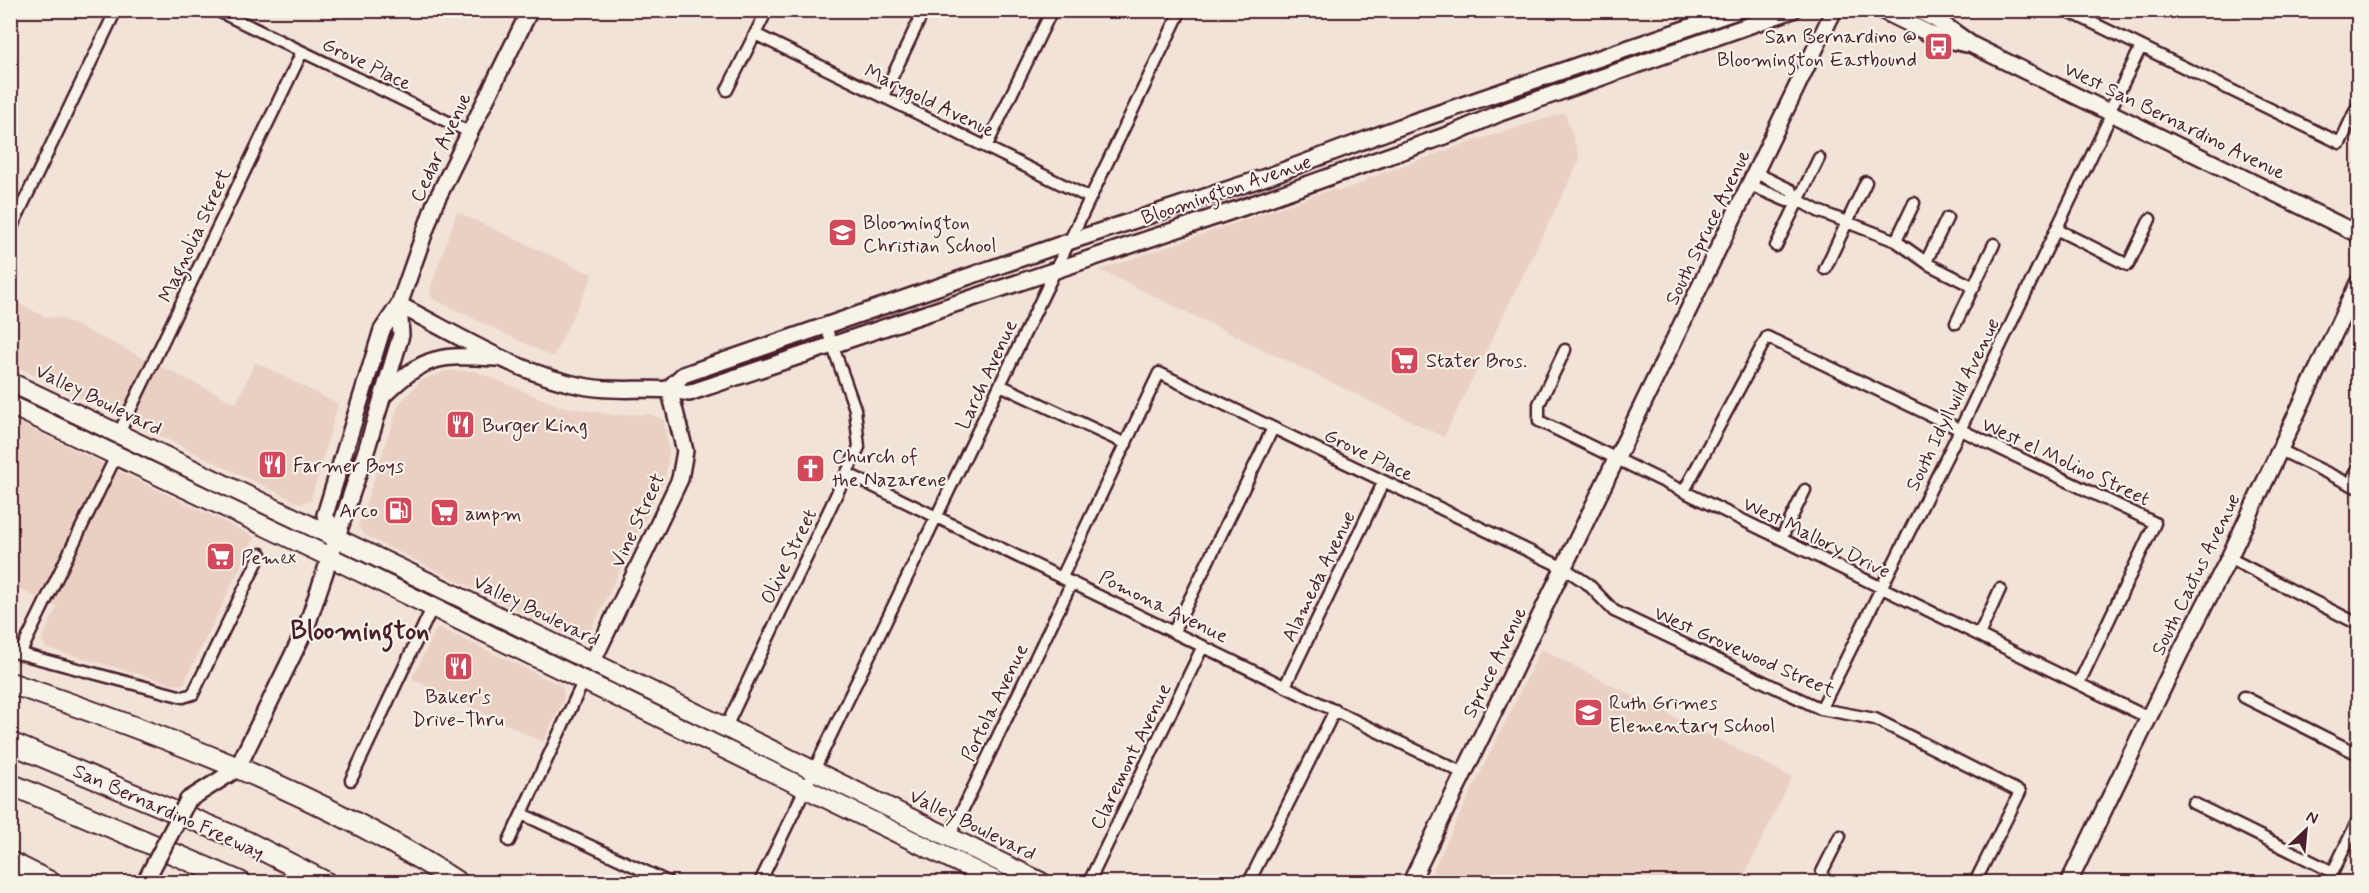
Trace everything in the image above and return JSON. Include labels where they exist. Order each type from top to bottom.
[{"type":"highway","points":[[10,683],[81,707],[237,769],[376,835],[457,882]]},
{"type":"highway","name":"San Bernardino Freeway","points":[[10,743],[245,841],[325,882]]},
{"type":"highway","name":"San Bernardino Freeway","points":[[10,784],[240,882]]},
{"type":"highway","points":[[10,862],[50,882]]},
{"type":"main road","name":"Cedar Avenue","points":[[337,538],[325,515],[382,330],[399,305],[435,203],[530,10]]},
{"type":"main road","name":"Bloomington Avenue","points":[[669,388],[683,375],[1068,242],[1269,176],[1336,150],[1740,10]]},
{"type":"main road","name":"Bloomington Avenue","points":[[399,305],[505,359],[544,376],[590,388],[634,391],[669,388],[689,393],[1056,268],[1244,207],[1456,132],[1500,113],[1792,10]]},
{"type":"main road","name":"South Spruce Avenue","points":[[1616,460],[1834,10]]},
{"type":"main road","name":"West San Bernardino Avenue","points":[[1881,10],[1936,37],[1972,45]]},
{"type":"main road","name":"West San Bernardino Avenue","points":[[1917,10],[1937,20],[1972,45],[2358,234]]},
{"type":"main road","points":[[1500,113],[1523,96],[1556,84],[1560,80],[1558,73]]},
{"type":"main road","points":[[1336,150],[1343,171]]},
{"type":"main road","name":"South Cactus Avenue","points":[[2069,882],[2229,558],[2278,449],[2358,283]]},
{"type":"main road","name":"Cedar Avenue","points":[[237,769],[306,628],[331,558],[401,335],[399,305]]},
{"type":"main road","points":[[382,398],[404,375],[436,359],[449,355],[505,359]]},
{"type":"main road","name":"Valley Boulevard","points":[[10,382],[337,538],[1041,882]]},
{"type":"main road","name":"Vine Street","points":[[592,663],[682,471],[685,451],[669,388]]},
{"type":"main road","points":[[10,405],[998,882]]},
{"type":"main road","name":"Spruce Avenue","points":[[1410,882],[1616,460]]},
{"type":"main road","points":[[145,882],[188,800],[237,769]]},
{"type":"street","points":[[10,231],[116,10]]},
{"type":"street","name":"Grove Place","points":[[216,10],[469,132]]},
{"type":"street","points":[[728,90],[766,10]]},
{"type":"street","points":[[883,96],[924,10]]},
{"type":"street","points":[[986,147],[1052,10]]},
{"type":"street","name":"Larch Avenue","points":[[760,882],[939,516],[1068,242],[1181,10]]},
{"type":"street","points":[[2066,10],[2340,143],[2358,105]]},
{"type":"street","name":"Marygold Avenue","points":[[755,34],[1090,198]]},
{"type":"street","name":"South Idyllwild Avenue","points":[[1821,710],[1960,430],[2141,47]]},
{"type":"street","name":"Magnolia Street","points":[[119,434],[302,52]]},
{"type":"street","points":[[1776,246],[1819,158]]},
{"type":"street","points":[[1753,179],[1791,190],[1798,200],[1845,223],[1896,241],[1926,262],[1974,287]]},
{"type":"street","points":[[1825,269],[1866,182]]},
{"type":"street","points":[[1896,241],[1914,203]]},
{"type":"street","points":[[1926,262],[1947,218]]},
{"type":"street","points":[[2056,229],[2128,265],[2150,219]]},
{"type":"street","points":[[1956,323],[1994,244]]},
{"type":"street","name":"Olive Street","points":[[725,729],[859,447],[858,423],[826,327]]},
{"type":"street","name":"West el Molino Street","points":[[1684,491],[1767,337],[2155,523],[2079,683]]},
{"type":"street","name":"West Mallory Drive","points":[[1565,350],[1539,404],[1539,422],[2149,718]]},
{"type":"street","name":"Grove Place","points":[[1159,373],[1564,568]]},
{"type":"street","name":"Portola Avenue","points":[[949,838],[1159,373]]},
{"type":"street","points":[[1000,385],[1126,444]]},
{"type":"street","points":[[1174,631],[1273,428]]},
{"type":"street","points":[[2278,449],[2354,486],[2358,468]]},
{"type":"street","points":[[116,456],[15,652],[183,697],[193,694],[261,554]]},
{"type":"street","name":"Pomona Avenue","points":[[848,474],[939,516],[1462,773]]},
{"type":"street","name":"Alameda Avenue","points":[[1285,686],[1384,481]]},
{"type":"street","points":[[1782,539],[1805,490]]},
{"type":"street","points":[[2229,558],[2358,624]]},
{"type":"street","name":"West Grovewood Street","points":[[1564,568],[1588,584],[1614,611],[1821,710],[1875,719],[2020,792],[1975,882]]},
{"type":"street","points":[[1978,635],[2000,589]]},
{"type":"street","points":[[351,780],[432,608]]},
{"type":"street","name":"Claremont Avenue","points":[[1089,882],[1203,646]]},
{"type":"street","points":[[509,841],[583,682]]},
{"type":"street","points":[[2244,697],[2358,754]]},
{"type":"street","points":[[1249,882],[1335,710]]},
{"type":"street","points":[[2193,803],[2331,877],[2358,820]]},
{"type":"street","points":[[522,814],[668,882]]},
{"type":"street","points":[[1824,879],[1840,836]]},
{"type":"shaded area","points":[[1565,113],[1580,159],[1444,437],[1100,270],[1333,189],[1339,191],[1365,182],[1368,178],[1473,141]]},
{"type":"shaded area","points":[[457,212],[593,275],[553,357],[433,299],[430,294],[431,286]]},
{"type":"shaded area","points":[[10,299],[45,317],[61,318],[236,403],[255,362],[338,404],[311,500],[301,504],[11,364]]},
{"type":"shaded area","points":[[446,371],[475,371],[559,406],[614,415],[650,414],[664,420],[669,453],[665,478],[591,630],[584,636],[574,638],[364,535],[358,527],[399,404],[422,380]]},
{"type":"shaded area","points":[[11,419],[255,537],[184,683],[177,685],[46,648],[42,638],[57,607],[11,585]]},
{"type":"shaded area","points":[[440,628],[562,686],[564,699],[543,742],[412,679],[435,631]]},
{"type":"shaded area","name":"Ruth Grimes Elementary School","points":[[1541,649],[1792,777],[1741,882],[1427,882]]},
{"type":"place","name":"San Bernardino @ Bloomington Eastbound","points":[[1938,47]]},
{"type":"place","name":"Bloomington Christian School","points":[[842,233]]},
{"type":"place","name":"Stater Bros.","points":[[1405,360]]},
{"type":"place","name":"Burger King","points":[[461,425]]},
{"type":"place","name":"Farmer Boys","points":[[272,465]]},
{"type":"place","name":"Church of the Nazarene","points":[[811,468]]},
{"type":"place","name":"Arco","points":[[399,510]]},
{"type":"place","name":"ampm","points":[[444,513]]},
{"type":"place","name":"Pemex","points":[[220,557]]},
{"type":"place","name":"Baker's Drive-Thru","points":[[458,666]]},
{"type":"place","name":"Ruth Grimes Elementary School","points":[[1588,713]]},
{"type":"district","name":"Bloomington","points":[[360,630]]}]
